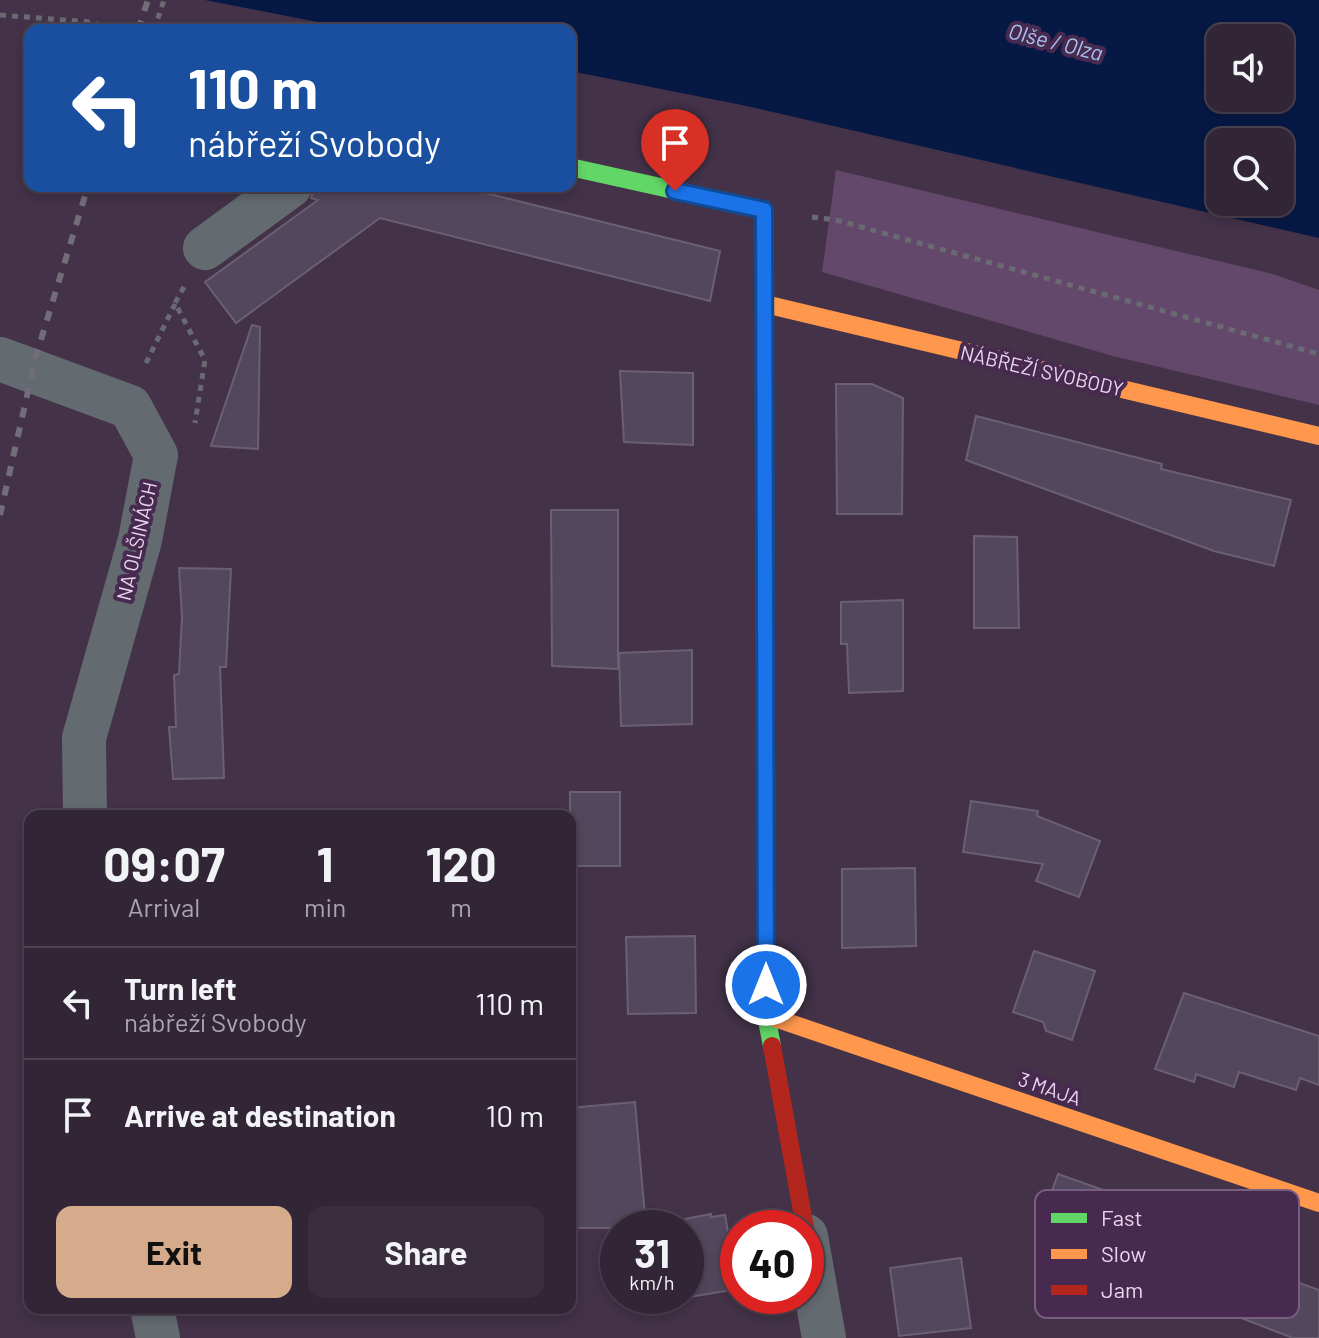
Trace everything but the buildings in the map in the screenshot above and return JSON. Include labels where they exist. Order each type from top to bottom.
[{"type":"street","points":[[576,168],[764,210],[766,1015],[802,1210]]},
{"type":"street","points":[[205,248],[282,192]]},
{"type":"street","name":"NÁBŘEŽÍ SVOBODY","points":[[765,304],[1319,436]]},
{"type":"street","points":[[0,359],[130,407]]},
{"type":"street","name":"NA OLŠINÁCH","points":[[85,810],[84,738],[140,540],[156,455],[130,407]]},
{"type":"street","name":"3 MAJA","points":[[766,1015],[1281,1190]]},
{"type":"street","name":"3 MAJA","points":[[1299,1196],[1319,1203]]},
{"type":"street","points":[[153,1314],[158,1338]]},
{"type":"street","points":[[820,1314],[824,1338]]},
{"type":"path","points":[[156,24],[164,0]]},
{"type":"path","points":[[0,15],[97,24]]},
{"type":"path","points":[[764,210],[836,220],[1319,354]]},
{"type":"path","points":[[130,407],[148,355],[205,248]]},
{"type":"path","points":[[175,303],[205,360],[192,438]]},
{"type":"shaded area","points":[[836,170],[1273,274],[1319,290],[1319,405],[1113,356],[822,272]]},
{"type":"water","name":"Olše / Olza","points":[[205,0],[1319,0],[1319,238],[1224,216],[1294,216],[1294,128],[1206,128],[1206,212],[742,105],[576,72],[576,24],[327,24]]},
{"type":"railway","points":[[140,24],[148,0]]},
{"type":"railway","points":[[0,515],[36,356],[86,192]]},
{"type":"traffic: fast","points":[[576,168],[764,210],[766,1015],[772,1046]]},
{"type":"traffic: slow","points":[[765,304],[1319,436]]},
{"type":"traffic: slow","points":[[766,1015],[1281,1190]]},
{"type":"traffic: slow","points":[[1299,1196],[1319,1203]]},
{"type":"traffic: jam","points":[[772,1046],[802,1210]]},
{"type":"route","points":[[675,191],[764,210],[766,985]]}]
